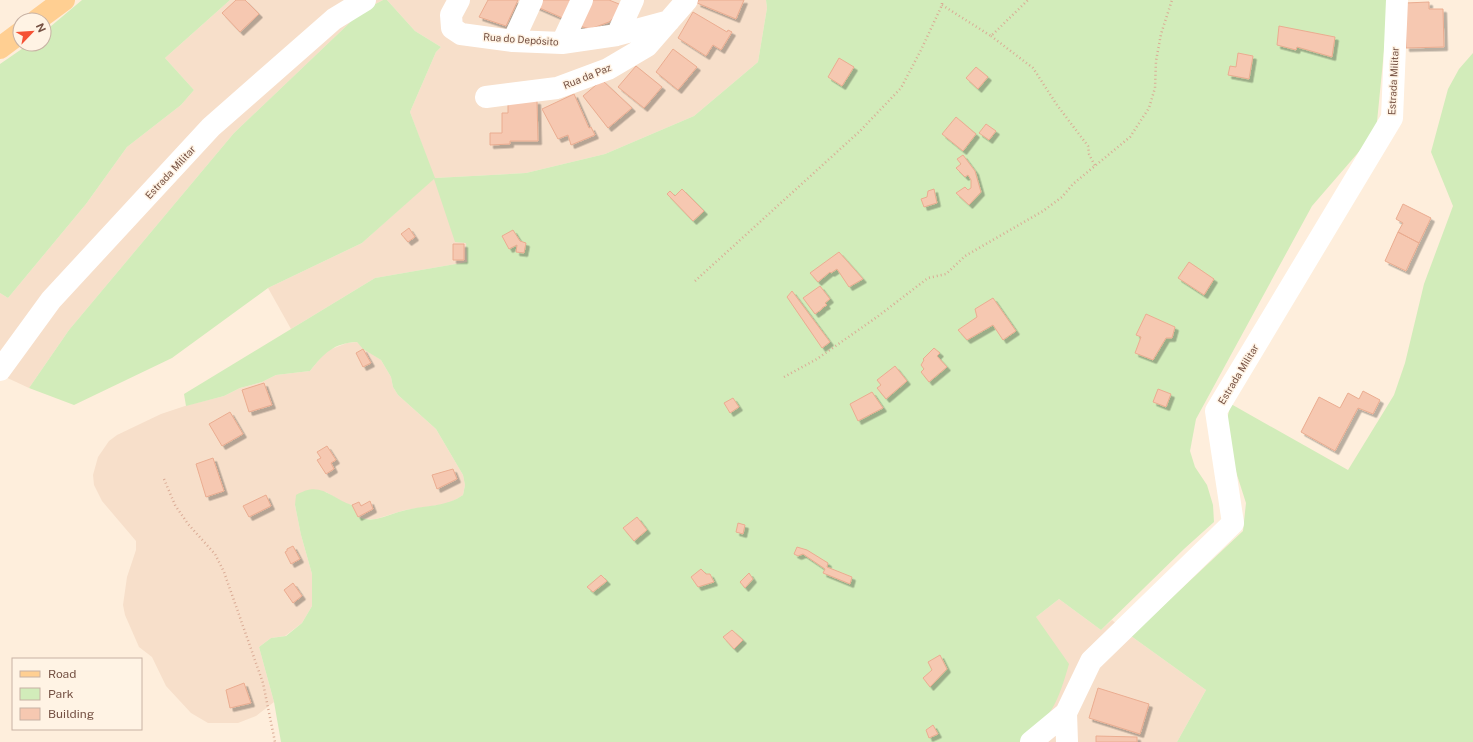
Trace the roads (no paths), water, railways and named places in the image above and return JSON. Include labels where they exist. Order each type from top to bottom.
[{"type":"main road","points":[[48,12],[64,0]]},
{"type":"main road","points":[[0,48],[12,39]]},
{"type":"street","name":"Estrada Militar","points":[[0,370],[51,300],[211,127],[334,19],[365,0]]},
{"type":"street","name":"Rua do Depósito","points":[[459,0],[451,15],[452,28],[461,34],[513,40],[562,43],[617,35],[669,21]]},
{"type":"street","points":[[513,40],[532,0]]},
{"type":"street","points":[[562,43],[582,0]]},
{"type":"street","points":[[617,35],[633,0]]},
{"type":"street","name":"Rua da Paz","points":[[486,97],[557,88],[608,69],[647,46],[687,0]]},
{"type":"street","name":"Estrada Militar","points":[[1067,742],[1066,713],[1091,661],[1233,523],[1216,411],[1392,118],[1397,0]]},
{"type":"street","points":[[1030,742],[1066,713]]}]
